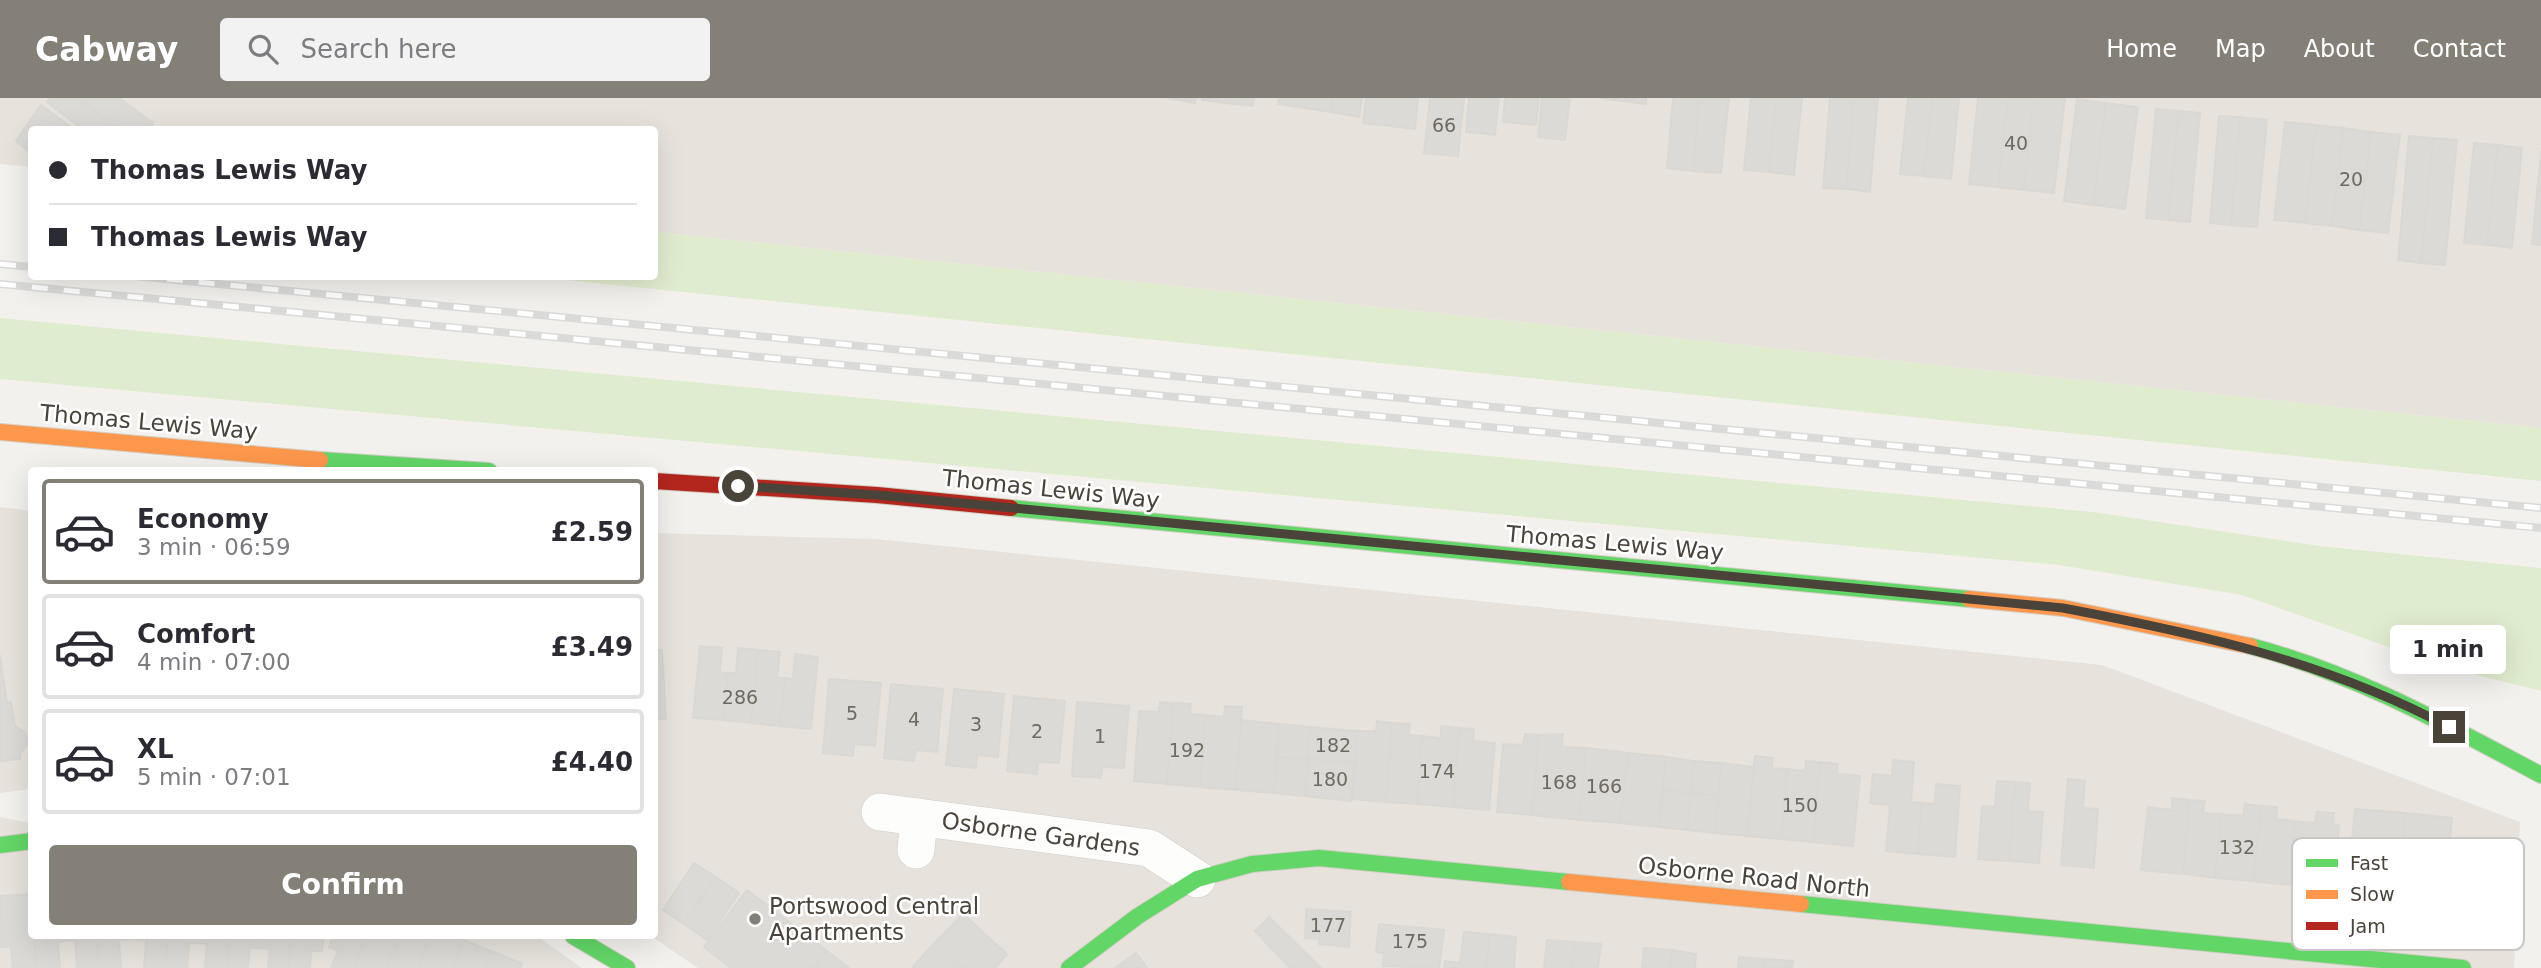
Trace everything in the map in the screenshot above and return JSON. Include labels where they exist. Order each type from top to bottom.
[{"type":"main road","name":"Thomas Lewis Way","points":[[0,432],[292,465],[358,467]]},
{"type":"main road","name":"Thomas Lewis Way","points":[[658,481],[877,495],[2063,608],[2235,643],[2320,668],[2403,702],[2541,775]]},
{"type":"main road","points":[[0,845],[28,842]]},
{"type":"main road","name":"Osborne Road North","points":[[1069,968],[1138,916],[1196,879],[1252,864],[1319,858],[2463,968]]},
{"type":"street","name":"Osborne Gardens","points":[[880,812],[918,833],[1149,848],[1196,879]]},
{"type":"shaded area","points":[[0,98],[2541,98],[2541,428],[658,232],[658,126],[28,126],[28,167],[0,164]]},
{"type":"shaded area","points":[[0,507],[28,510],[28,789],[0,793]]},
{"type":"shaded area","points":[[658,533],[876,539],[2102,665],[2520,822],[2519,838],[2292,838],[2292,950],[2515,950],[2514,968],[698,968],[655,939],[658,939]]},
{"type":"shaded area","points":[[0,817],[28,822],[28,939],[541,939],[582,968],[0,968]]},
{"type":"green space","points":[[658,232],[2541,428],[2541,481],[565,280],[658,280]]},
{"type":"green space","points":[[0,318],[2093,512],[2319,546],[2541,568],[2541,691],[2445,667],[2242,595],[2059,565],[0,379]]},
{"type":"building","points":[[50,98],[78,98],[114,126],[79,126],[47,102]]},
{"type":"building","points":[[78,98],[119,98],[153,123],[151,126],[114,126]]},
{"type":"building","points":[[1167,98],[1196,98],[1195,103]]},
{"type":"building","points":[[1202,98],[1226,98],[1225,103]]},
{"type":"building","points":[[1226,98],[1254,98],[1253,106],[1225,103]]},
{"type":"building","points":[[1279,98],[1333,98],[1331,112],[1278,104]]},
{"type":"building","points":[[1333,98],[1362,98],[1359,117],[1331,112]]},
{"type":"building","points":[[1366,98],[1418,98],[1415,129],[1363,123]]},
{"type":"building","points":[[1430,98],[1464,98],[1458,156],[1424,153]]},
{"type":"building","points":[[1469,98],[1499,98],[1495,135],[1466,132]]},
{"type":"building","points":[[1505,98],[1539,98],[1536,125],[1503,122]]},
{"type":"building","points":[[1542,98],[1570,98],[1565,140],[1538,137]]},
{"type":"building","points":[[1600,98],[1646,98],[1646,104]]},
{"type":"building","points":[[1673,98],[1699,98],[1693,171],[1667,168]]},
{"type":"building","points":[[1699,98],[1729,98],[1721,173],[1693,171]]},
{"type":"building","points":[[1751,98],[1776,98],[1769,172],[1744,170]]},
{"type":"building","points":[[1776,98],[1802,98],[1794,175],[1769,172]]},
{"type":"building","points":[[1830,98],[1854,98],[1846,189],[1823,188]]},
{"type":"building","points":[[1854,98],[1878,98],[1870,192],[1846,189]]},
{"type":"building","points":[[1908,98],[1932,98],[1924,176],[1900,174]]},
{"type":"building","points":[[1932,98],[1959,98],[1951,179],[1924,176]]},
{"type":"building","points":[[1978,98],[2008,98],[1998,187],[1969,184]]},
{"type":"building","points":[[2008,98],[2033,98],[2024,190],[1998,187]]},
{"type":"building","points":[[2033,98],[2065,98],[2054,193],[2024,190]]},
{"type":"building","points":[[2077,99],[2106,103],[2093,205],[2064,201]]},
{"type":"building","points":[[2106,103],[2138,107],[2125,209],[2093,205]]},
{"type":"building","points":[[41,105],[70,126],[28,126]]},
{"type":"building","points":[[2156,109],[2179,111],[2168,220],[2146,218]]},
{"type":"building","points":[[2179,111],[2200,113],[2190,222],[2168,220]]},
{"type":"building","points":[[2219,116],[2240,117],[2231,225],[2210,223]]},
{"type":"building","points":[[2240,117],[2267,120],[2257,227],[2231,225]]},
{"type":"building","points":[[2285,122],[2316,125],[2305,223],[2274,220]]},
{"type":"building","points":[[27,125],[28,126],[28,151],[16,141]]},
{"type":"building","points":[[2316,125],[2343,128],[2332,226],[2305,223]]},
{"type":"building","points":[[2343,128],[2371,132],[2359,230],[2332,226]]},
{"type":"building","points":[[2371,132],[2400,135],[2388,233],[2359,230]]},
{"type":"building","points":[[2409,136],[2433,138],[2421,263],[2398,260]]},
{"type":"building","points":[[2433,138],[2457,140],[2445,265],[2421,263]]},
{"type":"building","points":[[2474,143],[2498,145],[2487,245],[2464,243]]},
{"type":"building","points":[[2498,145],[2522,148],[2512,248],[2487,245]]},
{"type":"building","points":[[2541,151],[2541,245],[2532,244]]},
{"type":"building","points":[[700,646],[722,648],[720,672],[728,673],[724,720],[693,718]]},
{"type":"building","points":[[738,648],[758,650],[751,723],[724,720],[728,673],[736,673]]},
{"type":"building","points":[[658,650],[662,650],[666,719],[658,719]]},
{"type":"building","points":[[758,650],[780,652],[777,678],[785,678],[780,726],[751,723]]},
{"type":"building","points":[[795,654],[818,657],[811,729],[780,726],[785,678],[793,679]]},
{"type":"building","points":[[0,655],[7,703],[11,702],[15,726],[26,733],[28,744],[20,753],[20,759],[0,761]]},
{"type":"building","points":[[829,679],[881,683],[875,746],[854,744],[853,756],[823,753]]},
{"type":"building","points":[[891,684],[943,689],[937,752],[916,750],[914,761],[884,758]]},
{"type":"building","points":[[954,689],[1004,694],[998,757],[977,755],[976,768],[946,765]]},
{"type":"building","points":[[1014,696],[1065,701],[1059,763],[1038,762],[1037,774],[1007,771]]},
{"type":"building","points":[[1077,702],[1129,706],[1124,768],[1102,767],[1101,778],[1072,776]]},
{"type":"building","points":[[1160,702],[1173,703],[1167,784],[1134,781],[1139,711],[1159,712]]},
{"type":"building","points":[[1173,703],[1191,704],[1190,714],[1206,715],[1200,787],[1167,784]]},
{"type":"building","points":[[1225,706],[1242,707],[1236,790],[1200,787],[1206,715],[1224,717]]},
{"type":"building","points":[[1241,720],[1279,724],[1274,793],[1236,790]]},
{"type":"building","points":[[1377,721],[1392,723],[1386,802],[1353,799],[1357,731],[1376,731]]},
{"type":"building","points":[[1392,723],[1410,724],[1409,735],[1422,736],[1417,804],[1386,802]]},
{"type":"building","points":[[1279,724],[1310,727],[1308,759],[1277,757]]},
{"type":"building","points":[[1441,726],[1459,728],[1453,807],[1417,804],[1422,736],[1441,738]]},
{"type":"building","points":[[1310,727],[1357,731],[1355,762],[1308,759]]},
{"type":"building","points":[[1459,728],[1474,729],[1473,741],[1495,743],[1489,810],[1453,807]]},
{"type":"building","points":[[1525,734],[1539,735],[1532,815],[1497,812],[1503,744],[1523,745]]},
{"type":"building","points":[[1563,734],[1562,747],[1586,748],[1580,820],[1532,815],[1539,735]]},
{"type":"building","points":[[1586,748],[1628,753],[1620,823],[1580,820]]},
{"type":"building","points":[[1628,753],[1666,757],[1659,827],[1620,823]]},
{"type":"building","points":[[1755,756],[1773,758],[1772,768],[1787,769],[1781,839],[1747,836]]},
{"type":"building","points":[[1277,757],[1308,759],[1305,796],[1274,793]]},
{"type":"building","points":[[1666,757],[1694,761],[1691,793],[1663,790]]},
{"type":"building","points":[[1308,759],[1355,762],[1351,801],[1305,796]]},
{"type":"building","points":[[1893,760],[1914,762],[1911,802],[1922,803],[1917,854],[1886,851],[1890,805],[1870,803],[1873,774],[1892,776]]},
{"type":"building","points":[[1694,761],[1721,763],[1718,796],[1691,793]]},
{"type":"building","points":[[1806,761],[1820,762],[1813,842],[1781,839],[1787,769],[1805,771]]},
{"type":"building","points":[[1820,762],[1838,764],[1837,774],[1860,776],[1853,846],[1813,842]]},
{"type":"building","points":[[1721,763],[1754,767],[1747,836],[1715,833]]},
{"type":"building","points":[[2068,779],[2085,781],[2083,808],[2098,809],[2094,868],[2061,865]]},
{"type":"building","points":[[1997,781],[2015,782],[2009,861],[1978,859],[1982,806],[1995,807]]},
{"type":"building","points":[[2015,782],[2030,783],[2028,811],[2043,812],[2039,863],[2009,861]]},
{"type":"building","points":[[1936,784],[1960,786],[1955,857],[1917,854],[1922,803],[1935,804]]},
{"type":"building","points":[[1663,790],[1691,793],[1687,830],[1659,827]]},
{"type":"building","points":[[1691,793],[1718,796],[1715,833],[1687,830]]},
{"type":"building","points":[[2172,798],[2189,800],[2183,874],[2141,870],[2148,807],[2172,810]]},
{"type":"building","points":[[2189,800],[2205,801],[2203,813],[2221,814],[2215,878],[2183,874]]},
{"type":"building","points":[[2245,804],[2261,806],[2253,881],[2215,878],[2221,814],[2243,816]]},
{"type":"building","points":[[2261,806],[2277,807],[2276,819],[2295,821],[2290,885],[2253,881]]},
{"type":"building","points":[[2355,809],[2406,813],[2404,838],[2352,838]]},
{"type":"building","points":[[2317,812],[2334,813],[2333,824],[2339,825],[2338,838],[2294,838],[2295,821],[2315,823]]},
{"type":"building","points":[[2406,813],[2452,818],[2450,838],[2404,838]]},
{"type":"building","points":[[694,863],[716,877],[684,924],[663,910]]},
{"type":"building","points":[[716,877],[739,893],[707,940],[684,924]]},
{"type":"building","name":"Portswood Central Apartments","points":[[747,890],[827,951],[814,968],[731,968],[704,947]]},
{"type":"building","points":[[28,894],[28,939],[34,939],[36,968],[13,968],[11,946],[4,947],[0,896]]},
{"type":"building","points":[[0,896],[4,947],[0,947]]},
{"type":"building","points":[[1306,909],[1351,912],[1349,947],[1319,944],[1319,939],[1305,938]]},
{"type":"building","name":"Portswood Central Apartments","points":[[963,914],[1007,954],[995,968],[963,968],[936,941]]},
{"type":"building","points":[[1269,917],[1321,968],[1290,968],[1255,931]]},
{"type":"building","points":[[1379,924],[1444,930],[1439,968],[1383,966],[1384,953],[1376,952]]},
{"type":"building","points":[[1464,932],[1490,934],[1486,968],[1444,968],[1445,961],[1460,963]]},
{"type":"building","points":[[1490,934],[1516,937],[1514,968],[1486,968]]},
{"type":"building","points":[[34,939],[67,939],[58,942],[60,968],[36,968]]},
{"type":"building","points":[[67,939],[97,939],[99,968],[77,968],[75,940]]},
{"type":"building","points":[[97,939],[132,939],[119,940],[121,968],[99,968]]},
{"type":"building","points":[[135,939],[168,939],[165,968],[144,968],[146,940]]},
{"type":"building","points":[[168,939],[198,939],[197,943],[189,943],[187,968],[165,968]]},
{"type":"building","points":[[198,939],[229,939],[227,968],[205,968],[207,944],[197,943]]},
{"type":"building","points":[[229,939],[260,939],[259,948],[250,948],[248,968],[227,968]]},
{"type":"building","points":[[260,939],[291,939],[289,968],[268,968],[270,949],[259,948]]},
{"type":"building","points":[[291,939],[324,939],[322,951],[311,951],[310,968],[289,968]]},
{"type":"building","points":[[332,939],[366,939],[354,968],[331,968],[338,951],[329,947]]},
{"type":"building","points":[[366,939],[399,939],[387,968],[354,968]]},
{"type":"building","points":[[399,939],[430,939],[418,968],[387,968]]},
{"type":"building","points":[[430,939],[464,940],[453,968],[418,968]]},
{"type":"building","points":[[464,940],[491,951],[484,968],[453,968]]},
{"type":"building","points":[[1547,940],[1575,942],[1572,968],[1544,968]]},
{"type":"building","name":"Portswood Central Apartments","points":[[936,941],[963,968],[912,968]]},
{"type":"building","points":[[1575,942],[1601,944],[1598,968],[1572,968]]},
{"type":"building","points":[[1644,948],[1672,950],[1670,968],[1642,968]]},
{"type":"building","points":[[1672,950],[1696,954],[1695,968],[1670,968]]},
{"type":"building","points":[[491,951],[522,963],[520,968],[484,968]]},
{"type":"building","name":"Portswood Central Apartments","points":[[827,951],[849,968],[814,968]]},
{"type":"building","points":[[1136,953],[1147,968],[1115,968]]},
{"type":"building","points":[[1739,957],[1764,959],[1764,968],[1738,968]]},
{"type":"building","points":[[1764,959],[1793,961],[1792,968],[1764,968]]},
{"type":"railway","points":[[0,264],[28,267]]},
{"type":"railway","points":[[176,280],[2541,508]]},
{"type":"railway","points":[[0,284],[2541,528]]},
{"type":"traffic: fast","points":[[320,460],[428,467]]},
{"type":"traffic: fast","points":[[1011,508],[1969,599]]},
{"type":"traffic: fast","points":[[2250,646],[2289,657],[2363,685],[2435,719],[2541,775]]},
{"type":"traffic: fast","points":[[0,845],[28,842]]},
{"type":"traffic: fast","points":[[1069,968],[1138,916],[1197,879],[1252,864],[1319,858],[1569,882]]},
{"type":"traffic: fast","points":[[1801,904],[2463,968]]},
{"type":"traffic: fast","points":[[578,939],[627,968]]},
{"type":"traffic: slow","points":[[0,432],[320,460]]},
{"type":"traffic: slow","points":[[1969,599],[2063,608],[2250,646]]},
{"type":"traffic: slow","points":[[1569,882],[1801,904]]},
{"type":"traffic: jam","points":[[658,481],[877,495],[1011,508]]},
{"type":"place","name":"Portswood Central Apartments","points":[[755,919]]},
{"type":"route","points":[[738,486],[877,495],[2063,608],[2235,643],[2320,668],[2403,702],[2449,727]]}]
